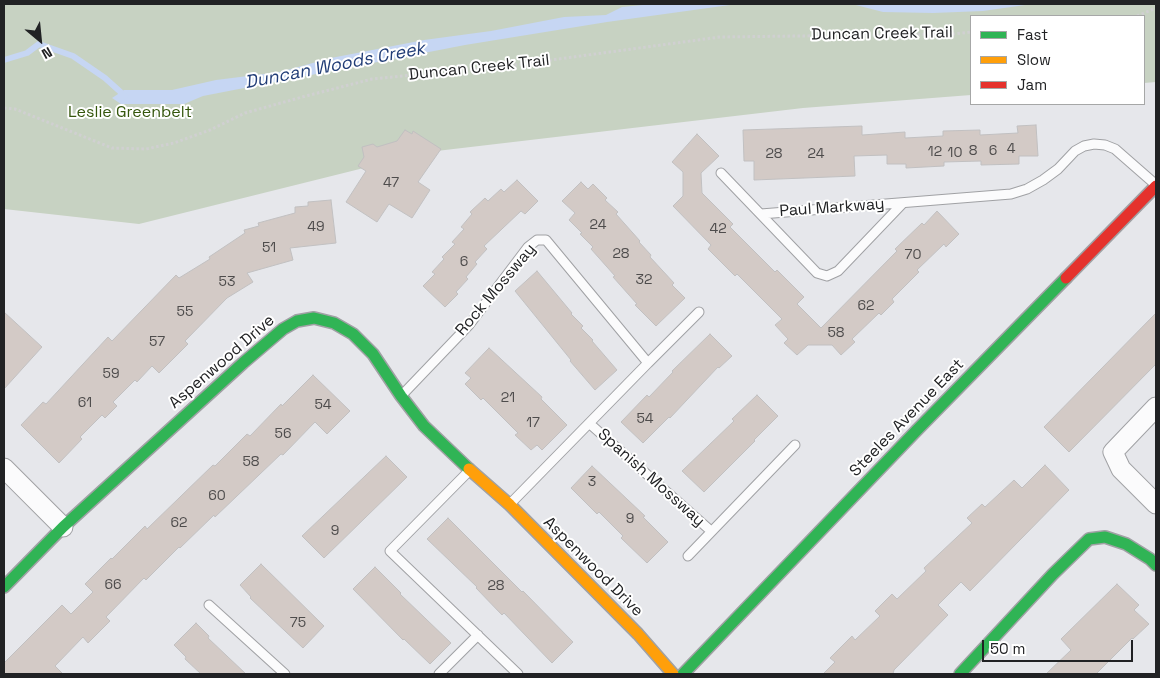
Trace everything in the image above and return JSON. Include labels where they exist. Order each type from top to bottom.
[{"type":"street","name":"Steeles Avenue East","points":[[683,674],[917,430],[1156,186]]},
{"type":"street","name":"Aspenwood Drive","points":[[4,587],[63,527],[243,363],[283,329],[297,321],[314,318],[334,323],[353,334],[374,354],[401,396],[424,426],[510,505],[638,634],[673,674]]},
{"type":"street","points":[[1156,407],[1113,452],[1121,469],[1156,504]]},
{"type":"street","points":[[4,468],[63,527]]},
{"type":"street","points":[[960,674],[1053,574],[1089,539],[1105,537],[1126,544],[1156,565]]},
{"type":"lane","name":"Paul Markway","points":[[761,214],[1018,192],[1043,180],[1058,169],[1077,150],[1094,144],[1105,145],[1115,149],[1156,186]]},
{"type":"lane","name":"Paul Markway","points":[[721,173],[818,273],[827,276],[838,272],[903,203]]},
{"type":"lane","name":"Rock Mossway","points":[[401,396],[469,324],[528,247],[537,240],[546,240],[648,363]]},
{"type":"lane","points":[[510,505],[699,312]]},
{"type":"lane","name":"Spanish Mossway","points":[[590,424],[711,531]]},
{"type":"lane","name":"Spanish Mossway","points":[[688,556],[795,445]]},
{"type":"lane","points":[[470,470],[390,551],[518,674]]},
{"type":"lane","points":[[209,605],[284,674]]},
{"type":"lane","points":[[438,674],[478,635]]},
{"type":"path","points":[[1139,15],[1156,8]]},
{"type":"path","name":"Duncan Creek Trail","points":[[4,108],[15,109],[112,148],[146,149],[183,140],[245,114],[372,79],[507,66],[720,36],[945,34],[970,32]]},
{"type":"green space","name":"Leslie Greenbelt","points":[[4,4],[1156,4],[1156,82],[1145,83],[1145,15],[970,15],[970,95],[803,108],[428,152],[139,224],[4,209]]},
{"type":"water","points":[[653,4],[737,4],[607,22],[465,45],[203,96],[184,104],[121,104],[112,98],[124,90],[172,90],[216,80],[280,72],[331,58],[424,40],[491,31],[564,17],[606,15],[622,7]]},
{"type":"water","points":[[852,4],[1032,4],[983,11],[933,13],[883,12]]},
{"type":"building","points":[[1036,125],[1038,156],[1019,156],[1019,164],[981,165],[981,161],[944,162],[944,166],[906,168],[906,164],[887,164],[887,155],[854,156],[855,176],[754,180],[754,161],[744,161],[743,130],[862,126],[862,135],[905,132],[905,138],[943,136],[943,131],[980,130],[980,135],[1018,133],[1017,126]]},
{"type":"building","points":[[405,130],[412,134],[413,131],[441,149],[418,182],[430,190],[412,218],[389,204],[377,222],[346,202],[366,171],[358,166],[364,157],[362,147],[373,144],[377,147],[397,141]]},
{"type":"building","points":[[697,134],[719,156],[701,173],[702,193],[733,224],[730,227],[775,272],[777,270],[804,297],[797,304],[821,328],[897,251],[895,249],[922,223],[924,225],[937,211],[959,234],[946,247],[944,244],[917,270],[919,272],[892,299],[894,302],[881,315],[879,313],[852,339],[855,342],[841,355],[832,345],[808,345],[797,355],[784,343],[788,339],[775,325],[782,319],[737,274],[735,276],[708,249],[711,245],[673,206],[683,196],[683,172],[672,162]]},
{"type":"building","points":[[517,180],[538,201],[525,214],[521,211],[484,246],[487,249],[475,262],[477,264],[466,277],[468,279],[456,292],[458,294],[445,307],[423,286],[435,274],[432,272],[444,259],[442,257],[455,244],[452,242],[464,229],[461,227],[472,214],[470,212],[485,198],[488,201],[501,189],[504,192]]},
{"type":"building","points":[[581,182],[588,189],[593,184],[607,198],[605,200],[618,212],[616,214],[640,241],[651,255],[650,257],[674,283],[672,285],[685,298],[656,326],[635,305],[637,304],[591,249],[593,247],[569,220],[575,213],[562,201]]},
{"type":"building","points":[[331,200],[336,243],[290,248],[293,260],[247,273],[253,282],[227,298],[185,341],[188,344],[159,373],[152,366],[137,382],[135,380],[113,402],[117,406],[105,418],[102,415],[80,437],[82,439],[59,463],[21,425],[43,402],[46,404],[108,337],[112,341],[176,275],[179,278],[210,259],[209,257],[245,233],[244,230],[259,226],[258,223],[295,213],[295,207],[308,206],[308,202]]},
{"type":"building","points":[[537,271],[571,314],[583,326],[581,328],[617,370],[595,390],[515,291]]},
{"type":"building","points":[[4,312],[42,347],[4,389]]},
{"type":"building","points":[[1156,313],[1156,364],[1069,452],[1044,427]]},
{"type":"building","points":[[710,334],[732,356],[718,367],[670,418],[643,443],[621,422],[647,395],[649,397],[672,371]]},
{"type":"building","points":[[489,348],[542,397],[541,399],[567,425],[542,450],[537,445],[531,450],[515,435],[518,433],[483,398],[481,400],[465,384],[471,378],[465,373]]},
{"type":"building","points":[[313,375],[350,411],[327,434],[315,422],[283,455],[281,454],[215,517],[214,515],[146,580],[144,578],[106,617],[110,621],[88,643],[83,637],[55,666],[63,674],[4,674],[4,663],[62,605],[71,614],[93,592],[85,584],[111,558],[145,526],[147,529],[247,434],[250,436]]},
{"type":"building","points":[[757,395],[778,416],[704,492],[682,471],[734,421],[732,419]]},
{"type":"building","points":[[386,456],[407,477],[324,558],[302,536]]},
{"type":"building","points":[[1045,465],[1069,490],[970,591],[961,582],[938,605],[948,615],[894,670],[893,674],[823,674],[835,662],[830,658],[852,636],[855,640],[880,616],[875,611],[892,594],[897,599],[926,571],[924,568],[972,523],[967,518],[982,504],[985,507],[1014,480],[1022,488]]},
{"type":"building","points":[[592,466],[645,516],[643,517],[668,542],[647,563],[621,538],[623,536],[599,512],[597,514],[571,488]]},
{"type":"building","points":[[448,518],[573,642],[552,663],[504,613],[502,615],[477,587],[427,539]]},
{"type":"building","points":[[261,564],[324,626],[303,648],[250,598],[240,585]]},
{"type":"building","points":[[375,567],[451,643],[430,664],[403,640],[353,589]]},
{"type":"building","points":[[1117,584],[1139,605],[1134,610],[1149,624],[1096,674],[1046,674],[1071,650],[1061,639]]},
{"type":"building","points":[[196,623],[209,636],[208,638],[246,674],[201,674],[185,659],[186,657],[174,645]]},
{"type":"waterway","name":"Duncan Woods Creek","points":[[4,60],[27,53],[39,44],[73,56],[105,78],[125,96]]},
{"type":"traffic: fast","points":[[683,674],[1066,278]]},
{"type":"traffic: fast","points":[[4,587],[63,527],[243,363],[283,329],[297,321],[314,318],[334,323],[353,334],[373,354],[424,426],[469,469]]},
{"type":"traffic: fast","points":[[960,674],[1053,574],[1089,539],[1105,537],[1126,544],[1156,565]]},
{"type":"traffic: slow","points":[[469,469],[510,505],[638,634],[673,674]]},
{"type":"traffic: jam","points":[[1066,278],[1156,186]]}]
